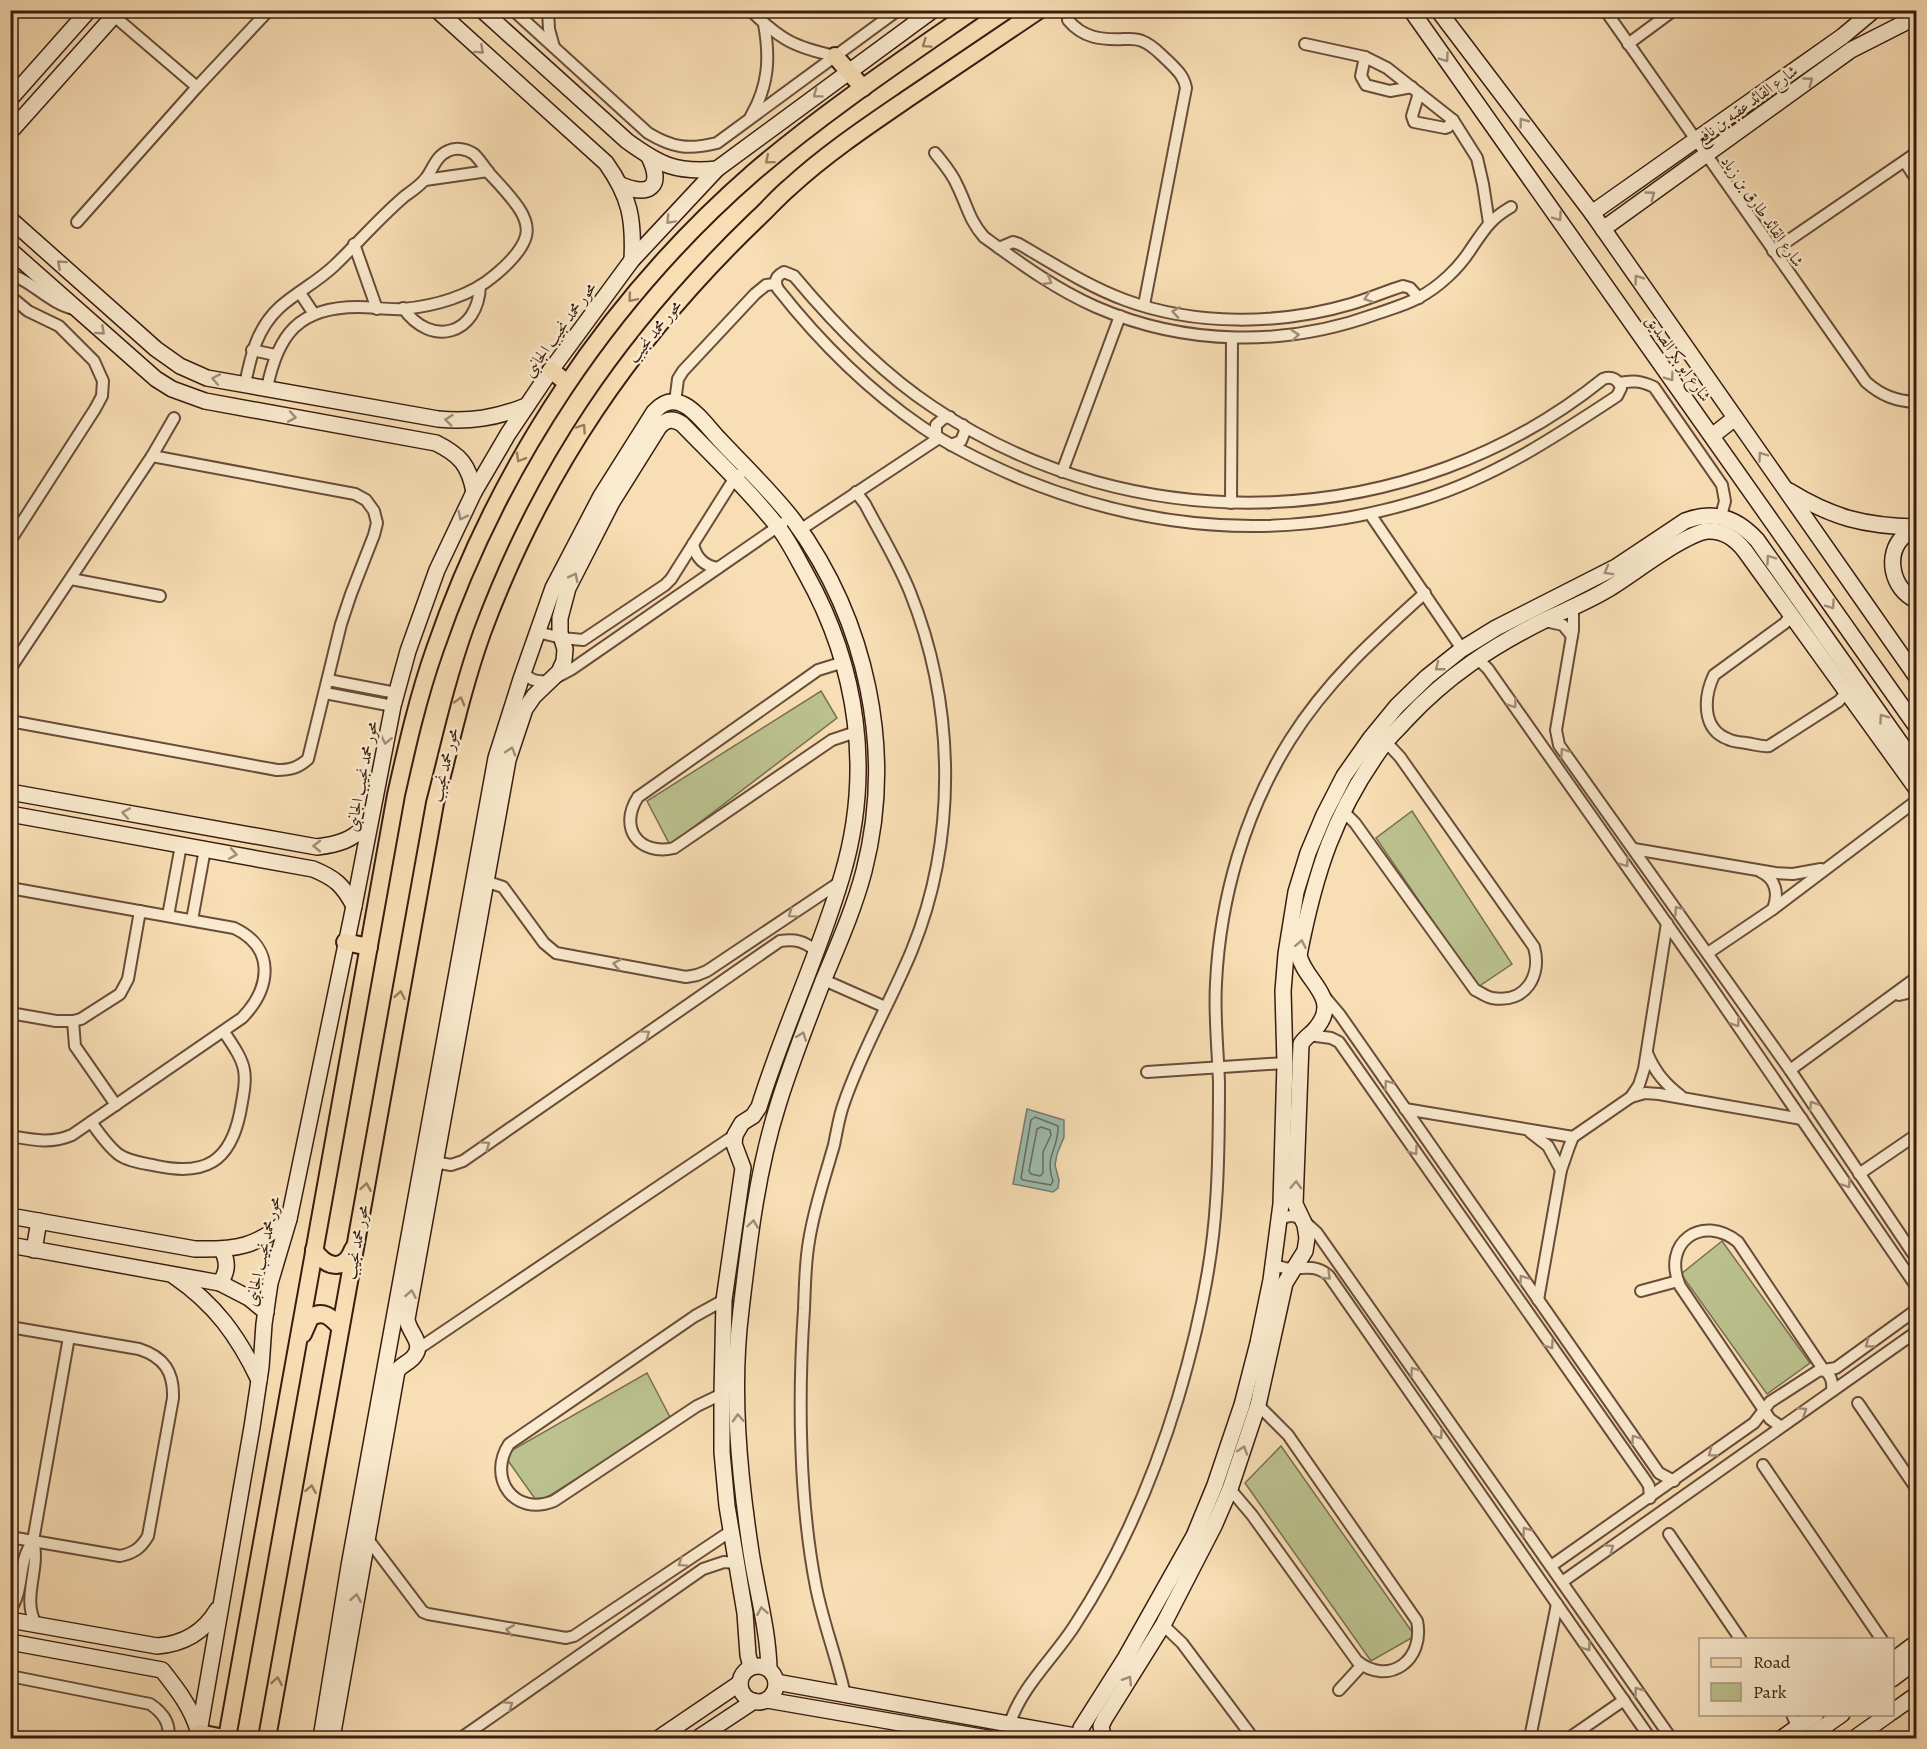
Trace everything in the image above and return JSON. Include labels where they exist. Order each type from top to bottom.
[{"type":"main road","points":[[198,1736],[225,1738],[407,746],[438,641],[470,557],[491,512],[540,425],[567,383],[623,308],[653,273],[718,206],[788,144],[974,10]]},
{"type":"main road","name":"محور محمد نجيب","points":[[267,1738],[435,803],[455,718],[497,594],[534,515],[576,437],[608,390],[675,304],[789,187],[862,130],[1039,10]]},
{"type":"main road","points":[[836,56],[863,88]]},
{"type":"main road","points":[[551,370],[567,383]]},
{"type":"main road","points":[[345,942],[369,947]]},
{"type":"main road","points":[[314,1250],[327,1264],[344,1263],[350,1257],[356,1239]]},
{"type":"main road","points":[[297,1345],[310,1318],[315,1315],[328,1315],[340,1327]]},
{"type":"street","points":[[10,99],[89,10]]},
{"type":"street","points":[[77,222],[269,10]]},
{"type":"street","points":[[437,10],[606,163],[621,185],[630,210],[633,235],[632,260]]},
{"type":"street","points":[[482,10],[627,141],[649,158],[671,167],[694,171],[717,169]]},
{"type":"street","points":[[513,10],[648,133],[664,143],[681,148],[699,148],[717,143],[898,10]]},
{"type":"street","points":[[548,10],[549,29],[554,48]]},
{"type":"street","points":[[750,10],[776,35],[791,44],[836,56]]},
{"type":"street","name":"محور محمد نجيب الجانبى","points":[[198,1736],[259,1380],[270,1283],[289,1219],[395,699],[408,651],[429,590],[454,531],[474,492],[526,406],[632,260],[717,169],[933,10]]},
{"type":"street","name":"شارع ابو بكر الصديق","points":[[1411,10],[1917,726]]},
{"type":"street","name":"شارع ابو بكر الصديق","points":[[1438,10],[1592,213],[1917,676]]},
{"type":"street","name":"شارع القائد طارق بن زياد","points":[[1605,10],[1866,382],[1889,398],[1917,402]]},
{"type":"street","points":[[1628,44],[1674,10]]},
{"type":"street","name":"شارع القائد عقبه بن نافع","points":[[1592,213],[1843,36],[1874,10]]},
{"type":"street","points":[[10,132],[116,13],[197,87]]},
{"type":"street","name":"شارع القائد عقبه بن نافع","points":[[1603,229],[1851,50],[1917,17]]},
{"type":"street","points":[[1068,20],[1086,36],[1098,39],[1144,41],[1178,71],[1185,82],[1186,88],[1144,305]]},
{"type":"street","points":[[749,120],[759,103],[765,84],[768,64],[764,24]]},
{"type":"street","points":[[1305,45],[1365,57],[1387,68],[1453,120],[1477,158],[1488,223]]},
{"type":"street","points":[[1365,57],[1361,76],[1366,85],[1390,91],[1416,90]]},
{"type":"street","points":[[1416,90],[1412,116],[1414,122],[1445,128],[1453,120]]},
{"type":"street","points":[[245,384],[252,350],[270,317],[323,275],[376,221],[424,180],[440,157],[450,150],[462,149],[474,154],[521,211],[526,222],[526,235],[521,247],[509,262],[480,286],[456,297],[430,304],[403,309],[345,307],[314,314],[291,331],[275,355],[267,388]]},
{"type":"street","points":[[935,153],[952,174],[974,224],[984,237],[1032,272],[1097,307],[1120,316],[1184,333],[1232,338],[1304,334],[1348,324],[1419,298],[1441,283],[1457,267],[1488,223],[1511,207]]},
{"type":"street","points":[[1773,251],[1917,153]]},
{"type":"street","points":[[621,185],[634,191],[643,191],[651,187],[656,179],[656,170],[649,158]]},
{"type":"street","points":[[1905,162],[1917,179]]},
{"type":"street","points":[[424,180],[488,171]]},
{"type":"street","points":[[10,219],[168,358],[207,378],[460,421],[483,420],[505,415],[526,406]]},
{"type":"street","points":[[999,248],[1013,242],[1106,292],[1166,311],[1218,319],[1254,320],[1295,316],[1350,304],[1403,286],[1410,288],[1419,298]]},
{"type":"street","points":[[354,244],[377,309]]},
{"type":"street","points":[[10,250],[142,368],[171,389],[205,401],[436,442],[451,450],[463,462],[471,476],[474,492]]},
{"type":"street","points":[[790,272],[858,347],[894,378],[950,417],[1016,454],[1062,472],[1137,492],[1184,500],[1231,503],[1318,500],[1374,489],[1420,477],[1508,440],[1545,419],[1608,377],[1612,377],[1619,383],[1620,392],[1555,438],[1520,458],[1472,482],[1422,500],[1370,514],[1308,524],[1246,527],[1184,523],[1123,513],[1063,495],[951,446],[879,394],[841,361],[775,284],[779,274],[790,272]]},
{"type":"street","points":[[10,276],[18,277],[56,304],[78,310]]},
{"type":"street","points":[[675,402],[678,379],[683,371],[755,294],[766,285],[775,284]]},
{"type":"street","points":[[784,297],[801,284]]},
{"type":"street","points":[[403,309],[411,320],[423,328],[437,332],[451,330],[464,324],[474,314],[480,301],[480,286]]},
{"type":"street","points":[[1097,307],[1094,296],[1106,292]]},
{"type":"street","points":[[300,293],[314,314]]},
{"type":"street","points":[[10,296],[28,311],[63,329],[94,361],[103,381],[99,403],[10,541]]},
{"type":"street","points":[[1062,472],[1120,316]]},
{"type":"street","points":[[1254,320],[1245,328],[1254,338]]},
{"type":"street","points":[[1254,320],[1263,323],[1264,328],[1254,338]]},
{"type":"street","points":[[1231,503],[1232,338]]},
{"type":"street","points":[[252,350],[275,355]]},
{"type":"street","points":[[1619,383],[1632,380],[1654,387],[1722,485],[1725,501],[1721,516]]},
{"type":"street","points":[[1600,382],[1599,392],[1613,399]]},
{"type":"street","points":[[332,1738],[392,1331],[428,1160],[476,900],[496,758],[553,588],[601,496],[654,412],[667,402],[675,402],[689,408],[795,523],[838,595],[856,640],[868,685],[875,731],[875,800],[873,824],[864,869],[851,914],[797,1049],[771,1128],[763,1160],[740,1314],[737,1398],[744,1504],[776,1689],[698,1738]]},
{"type":"street","points":[[938,437],[936,425],[939,421],[950,417]]},
{"type":"street","points":[[10,669],[153,456],[174,418]]},
{"type":"street","points":[[1712,436],[1735,418]]},
{"type":"street","points":[[418,1349],[735,1136],[742,1123],[753,1116],[759,1107],[780,1043],[841,882],[854,829],[858,783],[856,732],[851,690],[839,645],[822,602],[777,527],[682,424],[670,420],[663,422],[612,502],[568,588],[560,618],[560,633],[565,649],[564,661],[559,672],[534,696],[525,709],[508,760],[485,881],[476,900]]},
{"type":"street","points":[[951,446],[962,441],[963,425]]},
{"type":"street","points":[[523,673],[536,682],[551,681],[572,669],[777,527],[795,523],[856,492],[938,437]]},
{"type":"street","points":[[10,721],[253,766],[288,770],[299,767],[308,759],[351,594],[374,535],[377,523],[374,511],[366,500],[355,494],[153,456]]},
{"type":"street","points":[[537,632],[576,640],[590,637],[665,585],[734,479],[747,469]]},
{"type":"street","points":[[1784,489],[1814,507],[1847,519],[1882,526],[1917,527]]},
{"type":"street","points":[[845,1695],[816,1589],[806,1523],[800,1405],[808,1244],[816,1203],[834,1145],[843,1104],[912,949],[930,895],[941,840],[945,783],[943,726],[931,658],[910,592],[865,504],[856,492]]},
{"type":"street","points":[[1370,514],[1462,649]]},
{"type":"street","points":[[1674,1481],[1659,1473],[1340,1015],[1301,964],[1299,955],[1311,895],[1326,846],[1353,791],[1386,742],[1426,698],[1449,678],[1542,614],[1685,521],[1696,517],[1721,516],[1735,521],[1757,540],[1917,765]]},
{"type":"street","points":[[10,519],[21,525]]},
{"type":"street","points":[[1917,527],[1903,536],[1894,551],[1892,568],[1898,585],[1910,598],[1917,600]]},
{"type":"street","points":[[1076,1734],[1126,1657],[1194,1536],[1215,1485],[1242,1405],[1258,1343],[1274,1263],[1279,1221],[1285,1063],[1283,990],[1296,892],[1308,853],[1344,776],[1397,706],[1427,677],[1462,649],[1496,628],[1573,607],[1608,590],[1688,538],[1708,531],[1730,536],[1738,542],[1917,788]]},
{"type":"street","points":[[693,544],[698,558],[718,568]]},
{"type":"street","points":[[71,579],[160,596]]},
{"type":"street","points":[[1010,1723],[1018,1701],[1075,1626],[1119,1547],[1144,1493],[1166,1436],[1197,1326],[1209,1264],[1216,1201],[1218,1067],[1216,984],[1220,933],[1230,882],[1245,833],[1266,785],[1290,741],[1319,699],[1352,661],[1425,593]]},
{"type":"street","points":[[1573,607],[1572,636],[1556,730],[1559,745],[1790,1070],[1915,1254]]},
{"type":"street","points":[[1542,614],[1563,625],[1572,636]]},
{"type":"street","points":[[1791,614],[1785,623],[1714,675],[1705,711],[1711,726],[1728,740],[1769,746],[1839,701],[1847,691]]},
{"type":"street","points":[[1477,658],[1488,669],[1666,922],[1917,1286]]},
{"type":"street","points":[[844,662],[818,670],[638,798],[631,808],[629,820],[632,832],[639,842],[650,848],[662,850],[674,848],[832,740],[856,732]]},
{"type":"street","points":[[328,680],[395,699]]},
{"type":"street","points":[[325,693],[395,699]]},
{"type":"street","points":[[1342,811],[1354,823],[1475,990],[1491,998],[1509,998],[1524,991],[1531,983],[1536,971],[1537,959],[1534,947],[1400,757],[1386,742]]},
{"type":"street","points":[[10,792],[317,847],[336,845],[354,837],[369,824]]},
{"type":"street","points":[[1708,953],[1773,909],[1917,801]]},
{"type":"street","points":[[10,814],[313,870],[331,876],[345,890],[354,906]]},
{"type":"street","points":[[168,916],[181,845]]},
{"type":"street","points":[[192,920],[205,849]]},
{"type":"street","points":[[1634,849],[1793,874],[1827,867]]},
{"type":"street","points":[[1757,870],[1766,874],[1773,881],[1777,900],[1773,909]]},
{"type":"street","points":[[485,881],[503,887],[544,943],[556,953],[686,977],[707,971],[841,882]]},
{"type":"street","points":[[10,888],[234,928],[244,933],[259,950],[263,960],[264,984],[260,996],[243,1018],[72,1135],[44,1142],[10,1136]]},
{"type":"street","points":[[10,1013],[56,1021],[73,1021],[81,1019],[120,994],[125,987],[140,911]]},
{"type":"street","points":[[1538,1300],[1562,1170],[1573,1137],[1631,1097],[1639,1085],[1666,922]]},
{"type":"street","points":[[1682,945],[1696,936]]},
{"type":"street","points":[[428,1160],[451,1165],[463,1161],[780,941],[793,939],[806,943],[816,951]]},
{"type":"street","points":[[1703,975],[1717,966]]},
{"type":"street","points":[[1283,990],[1292,979],[1306,977],[1313,980]]},
{"type":"street","points":[[1790,1070],[1917,978]]},
{"type":"street","points":[[824,980],[885,1007]]},
{"type":"street","points":[[1890,998],[1917,992]]},
{"type":"street","points":[[1104,1735],[1101,1726],[1105,1718],[1163,1625],[1215,1526],[1258,1405],[1285,1283],[1305,1251],[1305,1225],[1295,1204],[1300,1056],[1301,1044],[1323,1017],[1325,1005],[1322,994]]},
{"type":"street","points":[[73,1021],[73,1040],[77,1051],[117,1105]]},
{"type":"street","points":[[1283,1027],[1295,1035],[1331,1038],[1339,1042],[1646,1481],[1650,1498]]},
{"type":"street","points":[[91,1122],[119,1155],[134,1161],[185,1170],[197,1169],[219,1158],[234,1137],[246,1075],[240,1056],[224,1032]]},
{"type":"street","points":[[1646,1050],[1654,1069],[1667,1085],[1684,1098]]},
{"type":"street","points":[[1147,1072],[1285,1063]]},
{"type":"street","points":[[1631,1097],[1652,1094],[1684,1098],[1802,1119]]},
{"type":"street","points":[[1405,1108],[1573,1137]]},
{"type":"street","points":[[753,1116],[764,1119],[771,1128]]},
{"type":"street","points":[[1526,1129],[1548,1146],[1562,1170]]},
{"type":"street","points":[[1859,1174],[1917,1135]]},
{"type":"street","points":[[735,1136],[736,1153],[743,1168],[724,1300],[722,1452],[731,1531],[746,1613],[748,1655],[752,1667]]},
{"type":"street","points":[[410,1332],[407,1319],[428,1160]]},
{"type":"street","points":[[741,1160],[748,1163],[763,1160]]},
{"type":"street","points":[[1457,1213],[1472,1205]]},
{"type":"street","points":[[1279,1221],[1293,1215],[1302,1219],[1317,1233],[1671,1738]]},
{"type":"street","points":[[10,1216],[195,1249],[222,1250],[248,1245],[271,1233],[289,1219]]},
{"type":"street","points":[[34,1250],[39,1221]]},
{"type":"street","points":[[1780,1426],[1770,1419],[1678,1281],[1674,1264],[1676,1254],[1688,1237],[1705,1230],[1717,1230],[1729,1234],[1738,1242],[1823,1369],[1832,1378],[1832,1391]]},
{"type":"street","points":[[10,1245],[220,1283],[249,1298],[266,1312]]},
{"type":"street","points":[[220,1283],[227,1267],[222,1250]]},
{"type":"street","points":[[1274,1263],[1284,1269],[1316,1268],[1329,1276],[1650,1738]]},
{"type":"street","points":[[169,1272],[218,1314],[242,1346],[259,1380]]},
{"type":"street","points":[[1641,1291],[1678,1281]]},
{"type":"street","points":[[722,1394],[697,1406],[554,1501],[541,1505],[530,1505],[520,1501],[511,1495],[500,1476],[503,1453],[509,1444],[695,1316],[724,1300]]},
{"type":"street","points":[[1551,1566],[1754,1423],[1770,1402],[1823,1369],[1836,1368],[1917,1310]]},
{"type":"street","points":[[10,1327],[152,1353],[170,1372],[174,1384],[148,1536],[142,1546],[132,1553],[120,1556],[10,1537]]},
{"type":"street","points":[[321,1738],[356,1567],[367,1538],[397,1371],[415,1356],[418,1349],[417,1339],[410,1332],[401,1328],[392,1331]]},
{"type":"street","points":[[1562,1582],[1780,1426],[1917,1332]]},
{"type":"street","points":[[36,1624],[30,1607],[36,1560],[33,1541],[69,1337]]},
{"type":"street","points":[[388,1357],[395,1363],[405,1363]]},
{"type":"street","points":[[1858,1403],[1917,1488]]},
{"type":"street","points":[[1230,1489],[1252,1515],[1357,1661],[1377,1670],[1392,1670],[1403,1665],[1410,1658],[1417,1647],[1420,1634],[1417,1621],[1288,1435],[1258,1405]]},
{"type":"street","points":[[1762,1466],[1881,1638]]},
{"type":"street","points":[[367,1538],[423,1612],[566,1638],[573,1636],[731,1531]]},
{"type":"street","points":[[1670,1534],[1740,1638]]},
{"type":"street","points":[[10,1610],[16,1599],[24,1556],[33,1541]]},
{"type":"street","points":[[461,1738],[703,1569],[724,1562],[736,1563]]},
{"type":"street","points":[[1530,1738],[1557,1604]]},
{"type":"street","points":[[10,1620],[165,1646],[197,1633],[210,1622],[219,1605]]},
{"type":"street","points":[[1571,1625],[1586,1616]]},
{"type":"street","points":[[1163,1625],[1182,1643],[1253,1738]]},
{"type":"street","points":[[10,1642],[162,1670],[182,1695],[193,1715],[198,1736]]},
{"type":"street","points":[[1894,1659],[1917,1643]]},
{"type":"street","points":[[162,1670],[168,1658],[165,1646]]},
{"type":"street","points":[[1894,1677],[1917,1662]]},
{"type":"street","points":[[1339,1690],[1362,1665]]},
{"type":"street","points":[[659,1738],[740,1683],[744,1674],[752,1667],[763,1666],[773,1675],[845,1695],[1076,1734],[1092,1726],[1104,1735]]},
{"type":"street","points":[[10,1676],[150,1704],[160,1711],[167,1722],[168,1738]]},
{"type":"street","points":[[740,1683],[744,1695],[760,1701],[987,1738]]},
{"type":"street","points":[[1894,1711],[1917,1695]]},
{"type":"street","points":[[1569,1738],[1624,1700]]},
{"type":"street","points":[[1782,1738],[1813,1716]]},
{"type":"street","points":[[1799,1727],[1835,1716]]},
{"type":"street","points":[[1855,1738],[1886,1716]]},
{"type":"green space","points":[[821,691],[837,718],[670,845],[647,801]]},
{"type":"green space","points":[[1412,811],[1512,964],[1478,987],[1376,838]]},
{"type":"green space","points":[[1722,1241],[1810,1363],[1767,1394],[1681,1274]]},
{"type":"green space","points":[[647,1373],[671,1419],[538,1503],[504,1455]]},
{"type":"green space","points":[[1281,1446],[1415,1636],[1371,1661],[1245,1483]]},
{"type":"water","points":[[1027,1109],[1064,1120],[1064,1137],[1055,1165],[1059,1180],[1058,1188],[1053,1192],[1013,1184]]}]
